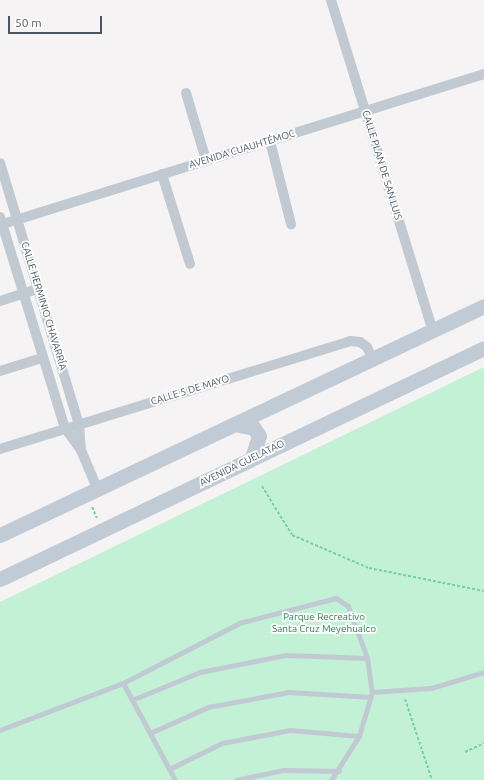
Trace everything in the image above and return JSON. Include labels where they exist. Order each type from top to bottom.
[{"type":"main road","points":[[0,535],[373,360],[484,306]]},
{"type":"main road","name":"AVENIDA GUELATAO","points":[[0,579],[484,348]]},
{"type":"main road","points":[[235,424],[254,428],[259,436],[252,458]]},
{"type":"street","name":"CALLE PLAN DE SAN LUIS","points":[[331,0],[366,109],[433,331]]},
{"type":"street","name":"AVENIDA CUAUHTÉMOC","points":[[1,222],[18,219],[270,141],[366,109],[484,74]]},
{"type":"street","points":[[186,93],[206,160]]},
{"type":"street","points":[[270,141],[291,224]]},
{"type":"street","name":"CALLE HERMINIO CHAVARRÍA","points":[[0,163],[79,424],[81,450],[91,491]]},
{"type":"street","points":[[162,174],[190,264]]},
{"type":"street","name":"CALLE HERMINIO CHAVARRÍA","points":[[1,222],[65,428],[81,450]]},
{"type":"street","points":[[0,301],[38,288]]},
{"type":"street","name":"CALLE 5 DE MAYO","points":[[0,449],[351,341],[360,342],[367,347],[373,360]]},
{"type":"street","points":[[0,371],[42,358]]},
{"type":"lane","points":[[0,730],[123,683],[239,623],[336,598],[348,606],[367,658],[372,692],[359,736],[339,770],[331,780]]},
{"type":"lane","points":[[132,700],[200,672],[286,655],[367,658]]},
{"type":"lane","points":[[372,692],[431,688],[484,672]]},
{"type":"lane","points":[[123,683],[175,780]]},
{"type":"lane","points":[[150,733],[208,707],[289,692],[371,698]]},
{"type":"lane","points":[[169,769],[222,743],[290,730],[359,736]]},
{"type":"lane","points":[[236,780],[283,770],[339,770]]},
{"type":"path","points":[[262,486],[292,535],[369,568],[484,590]]},
{"type":"path","points":[[91,491],[102,530]]},
{"type":"path","points":[[402,690],[432,780]]},
{"type":"path","points":[[465,752],[484,743]]},
{"type":"green space","name":"Parque Recreativo Santa Cruz Meyehualco","points":[[484,367],[484,780],[0,780],[0,602]]}]
